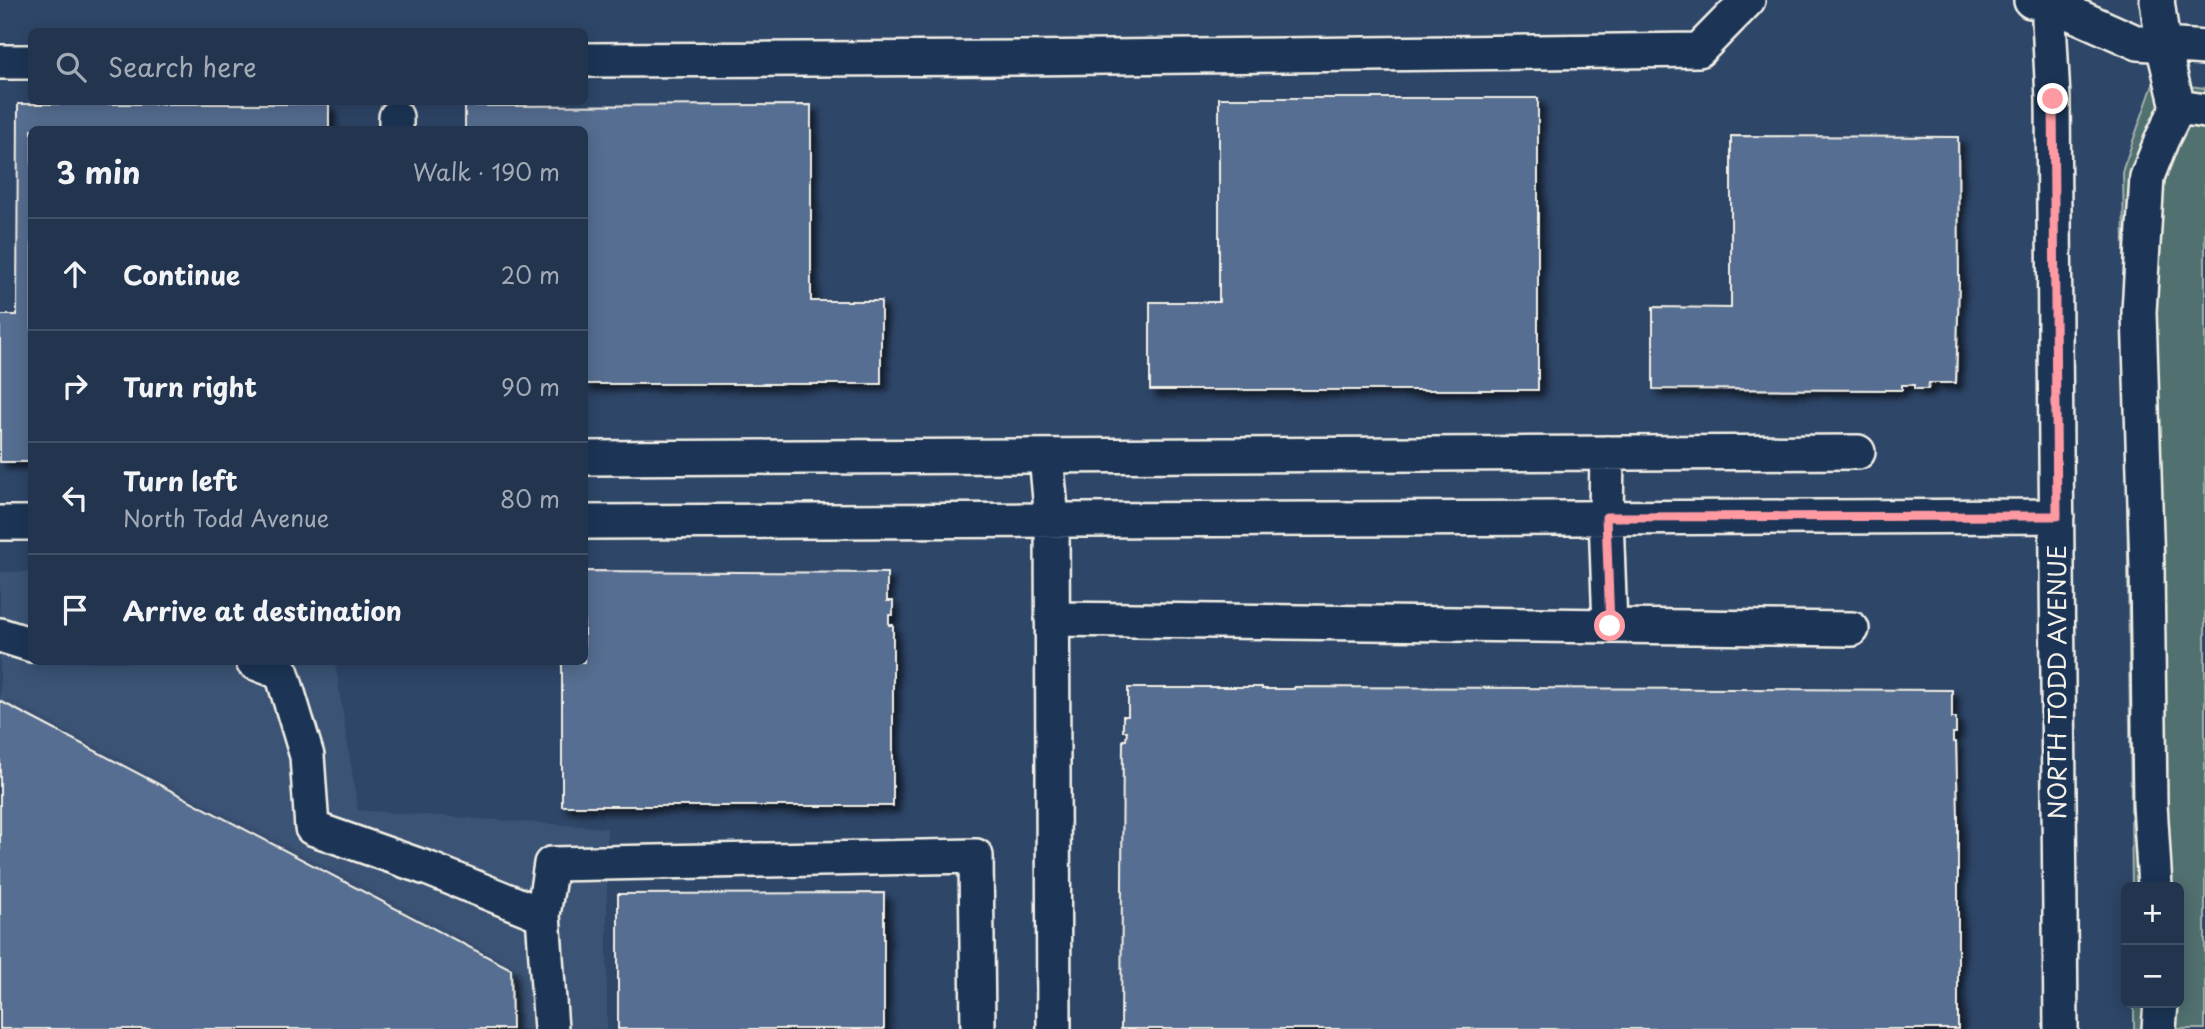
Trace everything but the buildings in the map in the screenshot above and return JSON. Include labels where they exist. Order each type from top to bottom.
[{"type":"street","points":[[588,60],[1047,58],[1699,50],[1748,0]]},
{"type":"street","points":[[2154,882],[2140,312],[2147,177],[2162,139],[2192,109],[2163,45],[2157,0]]},
{"type":"street","points":[[2047,1],[2138,43],[2205,48]]},
{"type":"street","name":"NORTH TODD AVENUE","points":[[2047,1],[2053,99],[2061,1029]]},
{"type":"street","points":[[0,62],[28,62]]},
{"type":"street","points":[[588,458],[1858,452]]},
{"type":"street","points":[[1607,453],[1606,517],[1610,626]]},
{"type":"street","points":[[1046,456],[1052,520],[1054,1029]]},
{"type":"street","points":[[588,522],[2057,516]]},
{"type":"street","points":[[0,523],[28,523]]},
{"type":"street","points":[[1052,619],[1852,629]]},
{"type":"street","points":[[0,635],[28,644]]},
{"type":"street","points":[[261,665],[282,673],[307,756],[312,828],[429,869],[542,915]]},
{"type":"street","points":[[551,1029],[542,915],[551,864],[976,856],[978,1029]]},
{"type":"street","points":[[2160,1029],[2161,1008]]},
{"type":"shaded area","points":[[0,572],[28,572],[28,665],[335,665],[358,810],[607,828],[607,1029],[0,1029]]},
{"type":"green space","points":[[2154,82],[2205,88],[2205,1029],[2134,1029],[2134,1008],[2184,1008],[2184,882],[2132,882],[2123,169]]},
{"type":"route","points":[[1610,626],[1606,517],[2057,516],[2053,99]]}]
